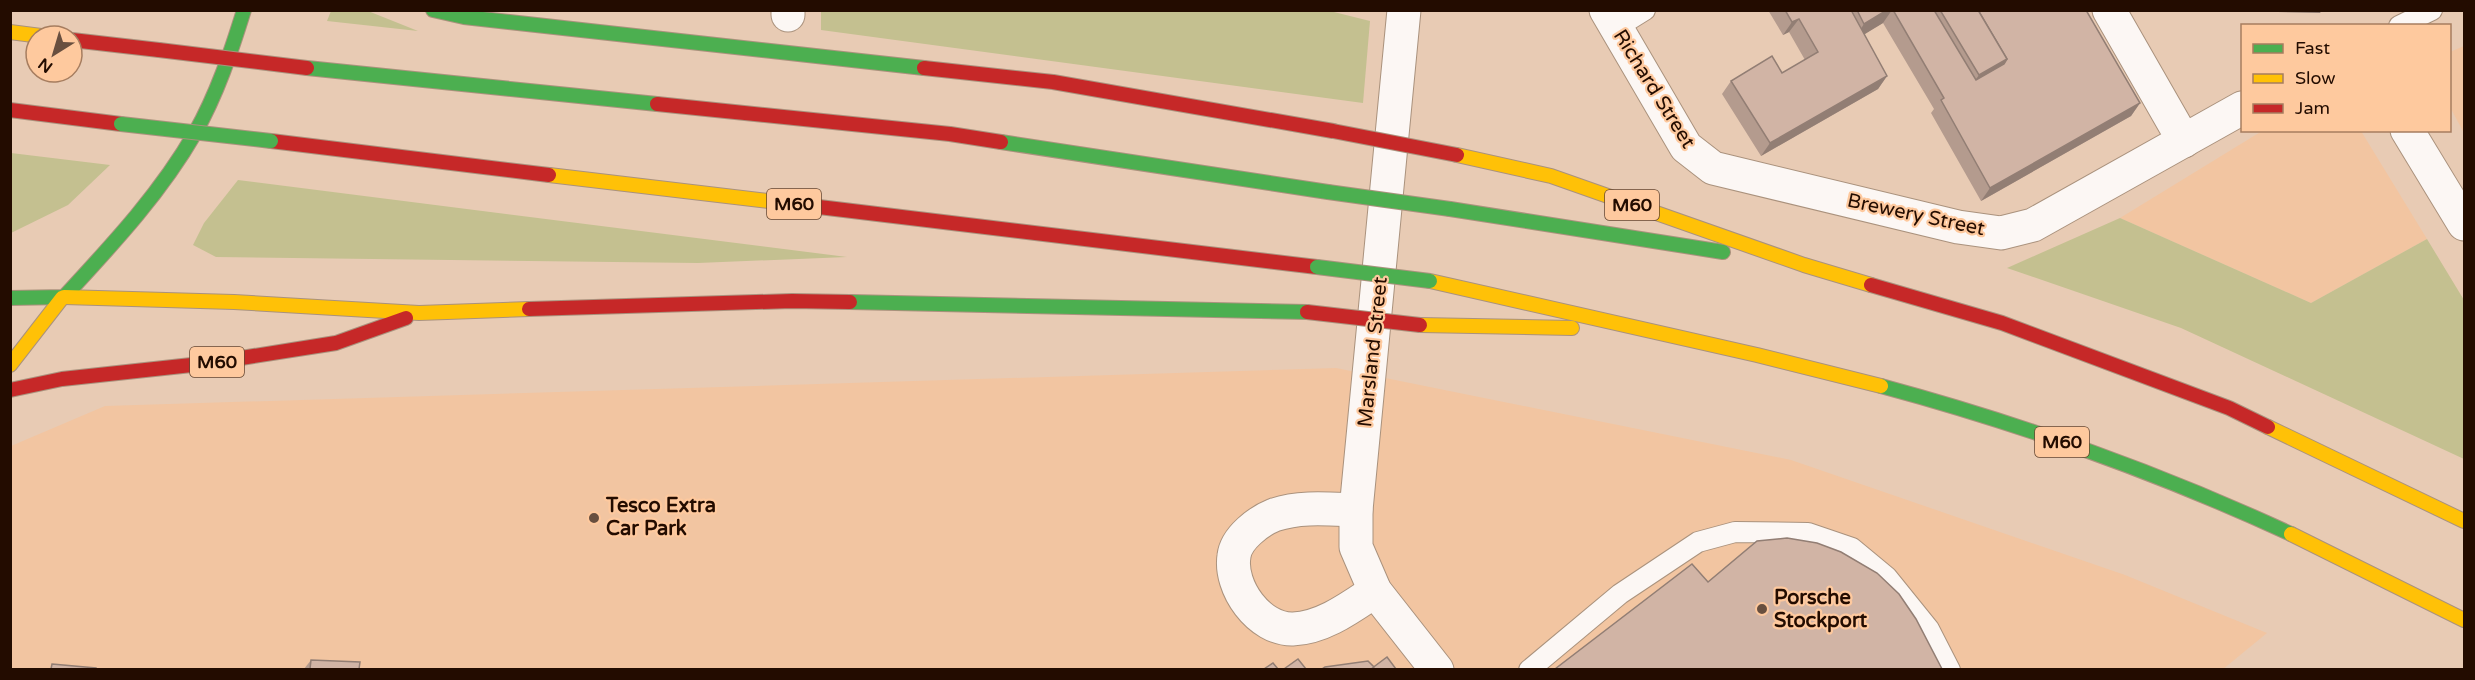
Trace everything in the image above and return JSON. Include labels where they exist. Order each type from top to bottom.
[{"type":"main road","points":[[10,365],[63,298],[116,241],[185,149],[208,107],[244,10]]},
{"type":"main road","name":"M60","points":[[433,10],[476,18],[1053,82],[1333,130],[1551,176],[1804,265],[2002,323],[2229,408],[2464,522]]},
{"type":"main road","name":"M60","points":[[84,41],[307,68],[950,134],[1804,265]]},
{"type":"main road","name":"M60","points":[[10,110],[1430,281],[1773,358],[1909,394],[2078,447],[2240,510],[2464,620]]},
{"type":"main road","points":[[10,298],[63,298]]},
{"type":"main road","name":"M60","points":[[63,298],[234,302],[419,313],[792,301],[1307,312],[1420,325],[1637,329]]},
{"type":"main road","name":"M60","points":[[10,390],[63,379],[210,363],[336,343],[419,313]]},
{"type":"street","name":"Marsland Street","points":[[1404,10],[1356,510],[1356,547],[1375,591],[1437,669]]},
{"type":"street","points":[[2109,10],[2184,141]]},
{"type":"street","name":"Richard Street","points":[[1611,19],[1686,147],[1707,164]]},
{"type":"street","name":"Brewery Street","points":[[1707,164],[1744,177],[1958,227],[2001,232],[2033,225],[2241,109]]},
{"type":"street","points":[[2408,132],[2464,224]]},
{"type":"street","points":[[1356,510],[1311,509],[1274,515],[1258,524],[1242,538],[1234,553],[1233,574],[1245,598],[1258,614],[1276,627],[1294,629],[1336,616],[1375,591]]},
{"type":"lane","points":[[1611,19],[1645,10]]},
{"type":"lane","points":[[2403,24],[2432,10]]},
{"type":"lane","points":[[1529,669],[1620,594],[1698,542],[1735,532],[1808,534],[1852,548],[1887,577],[1929,629],[1950,669]]},
{"type":"shaded area","points":[[331,11],[368,11],[418,31],[327,21]]},
{"type":"shaded area","points":[[821,11],[1334,12],[1370,21],[1363,103],[821,30]]},
{"type":"shaded area","points":[[2464,46],[2464,133],[2451,109],[2451,52]]},
{"type":"shaded area","points":[[2260,132],[2362,132],[2427,239],[2311,303],[2120,218]]},
{"type":"shaded area","points":[[11,153],[110,165],[68,205],[11,233]]},
{"type":"shaded area","points":[[238,180],[847,257],[698,263],[216,257],[193,245],[204,223]]},
{"type":"shaded area","points":[[2120,218],[2311,303],[2427,239],[2464,300],[2464,459],[2181,328],[2007,268]]},
{"type":"shaded area","points":[[1336,368],[1791,460],[2125,575],[2267,633],[2222,670],[11,670],[11,446],[105,406]]},
{"type":"building","points":[[1785,10],[1851,10],[1887,76],[1770,143],[1731,81],[1772,56],[1782,73],[1818,52],[1799,19],[1792,22]]},
{"type":"building","points":[[1857,10],[1887,10],[1864,24]]},
{"type":"building","points":[[1893,10],[1934,10],[1976,80],[2004,64],[2007,59],[1978,10],[2086,10],[2140,103],[1990,188],[1941,100],[1944,98]]},
{"type":"building","points":[[1940,10],[1978,10],[2007,59],[1979,75]]},
{"type":"building","name":"Porsche Stockport","points":[[1787,538],[1817,543],[1841,552],[1877,573],[1899,594],[1916,619],[1942,669],[1555,669],[1692,564],[1708,582],[1757,541]]},
{"type":"building","points":[[1387,657],[1396,669],[1371,669]]},
{"type":"building","points":[[1298,659],[1306,669],[1284,669]]},
{"type":"building","points":[[311,660],[360,662],[359,669],[310,669]]},
{"type":"building","points":[[1368,661],[1374,667],[1371,669],[1322,669],[1325,667]]},
{"type":"building","points":[[1273,663],[1278,669],[1264,669]]},
{"type":"building","points":[[52,664],[96,668],[96,669],[51,669]]},
{"type":"traffic: fast","points":[[10,298],[64,297],[134,219],[166,177],[203,118],[223,73],[244,10]]},
{"type":"traffic: fast","points":[[433,10],[464,17],[924,68]]},
{"type":"traffic: fast","points":[[307,68],[657,104]]},
{"type":"traffic: fast","points":[[121,124],[271,141]]},
{"type":"traffic: fast","points":[[1001,142],[1328,192]]},
{"type":"traffic: fast","points":[[1328,192],[1450,209]]},
{"type":"traffic: fast","points":[[1450,209],[1723,252]]},
{"type":"traffic: fast","points":[[1317,267],[1430,281]]},
{"type":"traffic: fast","points":[[850,302],[1307,312]]},
{"type":"traffic: fast","points":[[1881,386],[2038,433],[2089,451],[2191,490],[2291,534]]},
{"type":"traffic: slow","points":[[10,32],[24,34]]},
{"type":"traffic: slow","points":[[1457,155],[1551,176],[1804,265],[1871,285]]},
{"type":"traffic: slow","points":[[549,175],[819,207]]},
{"type":"traffic: slow","points":[[1430,281],[1757,355],[1881,386]]},
{"type":"traffic: slow","points":[[64,297],[234,302],[419,313],[529,309]]},
{"type":"traffic: slow","points":[[10,365],[62,298]]},
{"type":"traffic: slow","points":[[1420,325],[1572,328]]},
{"type":"traffic: slow","points":[[2268,427],[2464,521]]},
{"type":"traffic: slow","points":[[2291,534],[2464,620]]},
{"type":"traffic: jam","points":[[84,41],[159,50]]},
{"type":"traffic: jam","points":[[159,50],[307,68]]},
{"type":"traffic: jam","points":[[924,68],[1053,82],[1333,131]]},
{"type":"traffic: jam","points":[[657,104],[950,134],[1001,142]]},
{"type":"traffic: jam","points":[[10,110],[121,124]]},
{"type":"traffic: jam","points":[[1333,131],[1457,155]]},
{"type":"traffic: jam","points":[[271,141],[549,175]]},
{"type":"traffic: jam","points":[[819,207],[1317,267]]},
{"type":"traffic: jam","points":[[1871,285],[2002,323],[2229,408],[2268,427]]},
{"type":"traffic: jam","points":[[529,309],[792,301],[850,302]]},
{"type":"traffic: jam","points":[[1307,312],[1420,325]]},
{"type":"traffic: jam","points":[[10,390],[62,379],[210,363],[336,343],[406,318]]},
{"type":"place","name":"Tesco Extra Car Park","points":[[594,518]]},
{"type":"place","name":"Porsche Stockport","points":[[1762,609]]}]
